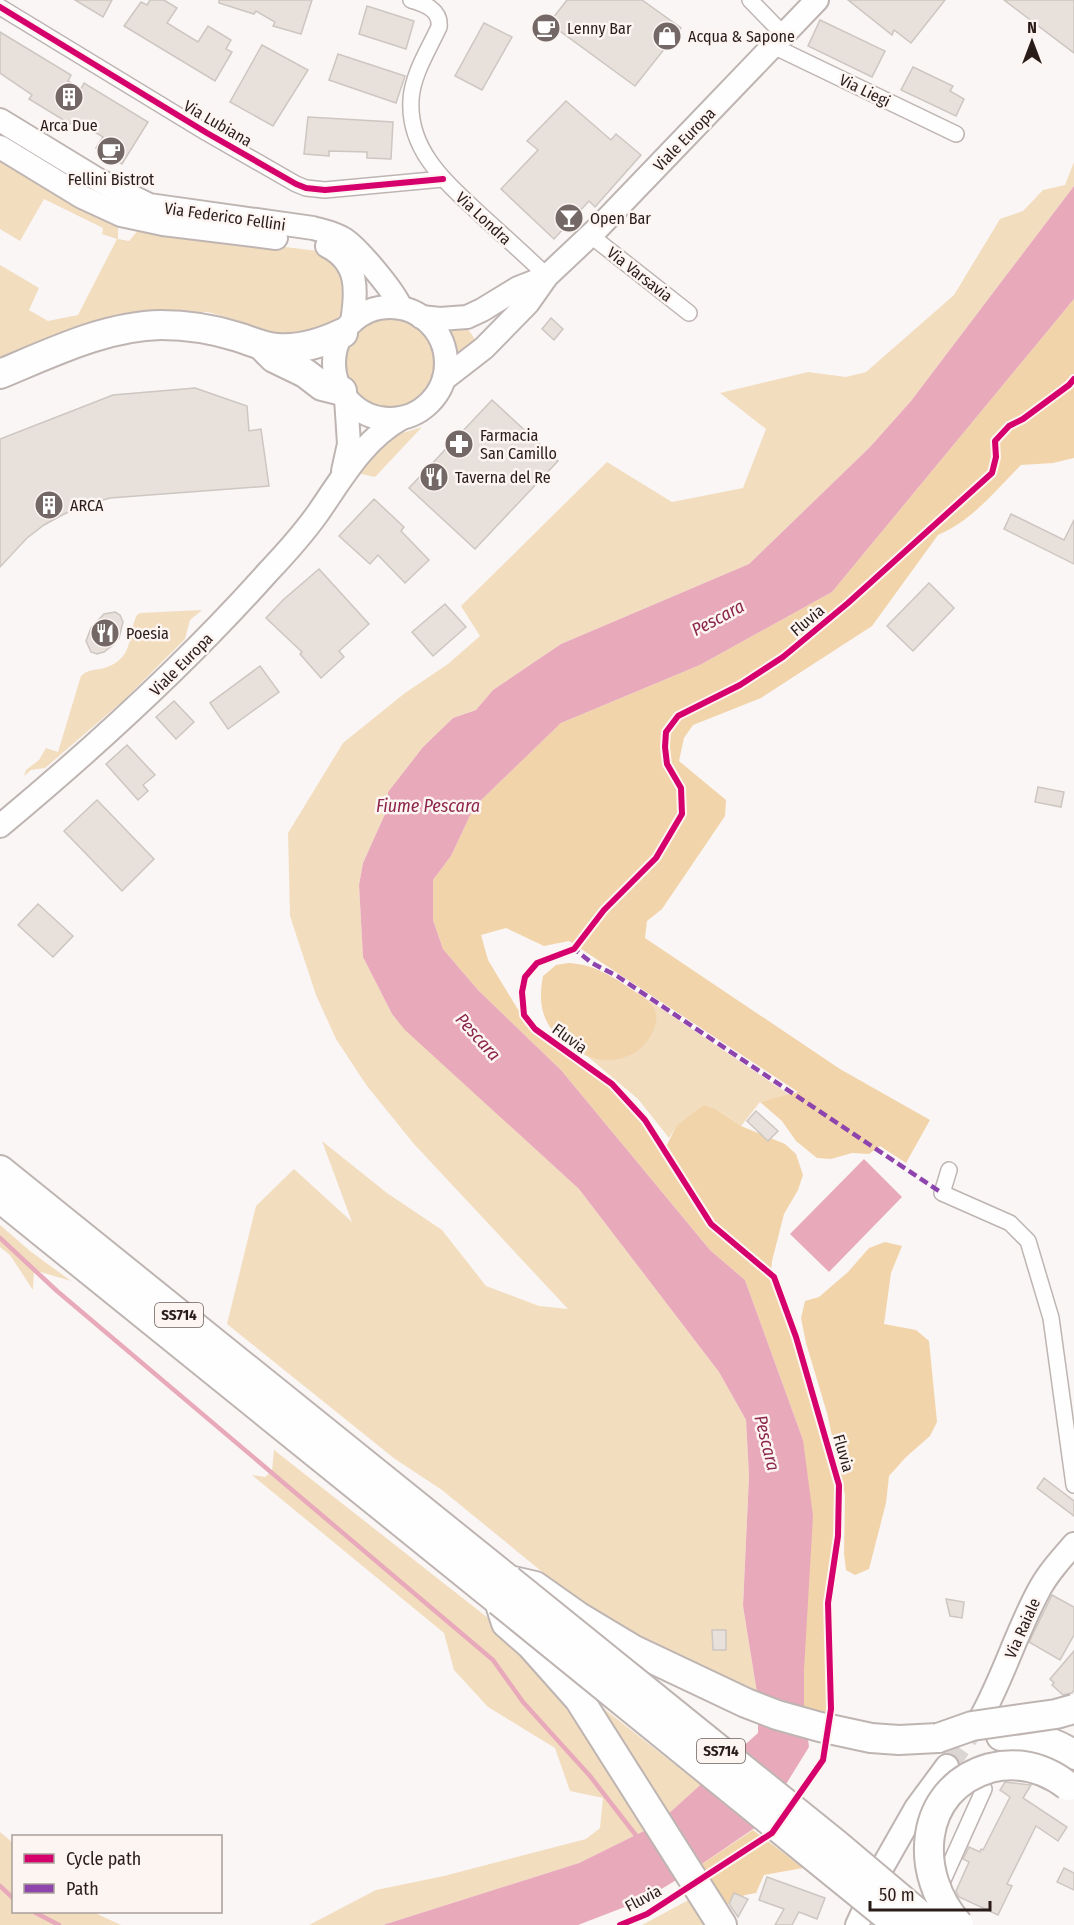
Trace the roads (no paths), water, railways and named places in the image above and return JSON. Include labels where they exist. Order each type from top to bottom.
[{"type":"highway","points":[[0,374],[91,338],[148,326],[175,325],[217,331],[261,346],[289,349],[317,344],[347,328]]},
{"type":"highway","points":[[261,346],[274,358],[305,373],[322,386],[344,395]]},
{"type":"highway","name":"SS714","points":[[0,1170],[504,1590],[898,1925]]},
{"type":"highway","name":"SS714","points":[[0,1198],[504,1590],[836,1844],[932,1925]]},
{"type":"highway","points":[[722,1925],[579,1700],[531,1645],[506,1623],[504,1590],[535,1586],[579,1617],[634,1650],[757,1707],[819,1727],[871,1738],[899,1740],[938,1738],[990,1727],[1052,1743],[1074,1755]]},
{"type":"highway","points":[[938,1738],[972,1726],[1056,1714],[1074,1709]]},
{"type":"highway","points":[[959,1925],[940,1895],[929,1860],[929,1834],[944,1800],[953,1788],[964,1780],[998,1766],[1022,1765],[1047,1772],[1071,1789]]},
{"type":"main road","name":"Viale Europa","points":[[444,380],[484,348],[528,303],[547,276],[590,235],[817,0]]},
{"type":"main road","name":"Via Federico Fellini","points":[[0,120],[100,181],[149,205],[314,228],[332,233],[345,240],[357,251],[411,313]]},
{"type":"main road","name":"Via Federico Fellini","points":[[0,147],[82,197],[121,215],[163,224],[302,241],[328,247],[340,253],[354,275],[354,308],[347,328]]},
{"type":"main road","name":"Viale Europa","points":[[411,313],[453,318],[467,317],[518,288],[547,276]]},
{"type":"main road","points":[[380,308],[411,313],[433,327],[441,340],[446,364],[444,380],[440,389],[421,410],[402,418],[384,419],[367,414],[344,395],[335,372],[335,352],[347,328],[360,316],[380,308]]},
{"type":"main road","name":"Viale Europa","points":[[339,480],[349,444],[344,395]]},
{"type":"main road","name":"Viale Europa","points":[[0,826],[168,678],[298,538],[364,448],[385,429],[402,418]]},
{"type":"main road","name":"Via Raiale","points":[[990,1727],[994,1693],[1023,1621],[1039,1590],[1074,1544]]},
{"type":"main road","points":[[883,1866],[916,1808],[947,1766]]},
{"type":"street","name":"Via Londra","points":[[411,0],[433,10],[440,21],[411,97],[414,133],[421,148],[443,179],[547,276]]},
{"type":"street","points":[[750,0],[778,40]]},
{"type":"street","name":"Via Lubiana","points":[[0,7],[207,133],[306,188],[325,190],[443,179]]},
{"type":"street","name":"Via Liegi","points":[[778,40],[956,134]]},
{"type":"street","name":"Via Varsavia","points":[[590,235],[689,313]]},
{"type":"street","points":[[949,1170],[942,1193],[1010,1223],[1028,1241],[1052,1318],[1074,1485]]},
{"type":"street","points":[[923,1925],[984,1789]]},
{"type":"water","name":"Fiume Pescara","points":[[1074,186],[1074,299],[832,592],[700,665],[561,723],[474,807],[451,856],[433,880],[433,920],[443,949],[478,990],[561,1070],[710,1250],[745,1280],[803,1440],[813,1516],[804,1670],[804,1707],[809,1747],[762,1823],[693,1870],[643,1900],[578,1925],[383,1925],[579,1863],[656,1825],[758,1733],[758,1699],[743,1606],[749,1476],[746,1420],[719,1372],[579,1189],[405,1030],[392,1014],[363,957],[359,885],[363,863],[385,814],[388,792],[423,747],[453,718],[476,710],[493,690],[561,644],[749,564],[870,447],[911,401]]},
{"type":"water","points":[[864,1159],[902,1197],[829,1272],[790,1234]]},
{"type":"waterway","points":[[0,1238],[57,1291],[493,1660],[523,1702],[590,1776],[638,1838]]},
{"type":"waterway","points":[[0,1886],[12,1897]]},
{"type":"waterway","points":[[36,1913],[59,1925]]},
{"type":"tunnel","points":[[947,1766],[979,1720]]},
{"type":"place","name":"Lenny Bar","points":[[546,28]]},
{"type":"place","name":"Acqua & Sapone","points":[[667,36]]},
{"type":"place","name":"Arca Due","points":[[69,97]]},
{"type":"place","name":"Fellini Bistrot","points":[[111,151]]},
{"type":"place","name":"Open Bar","points":[[569,218]]},
{"type":"place","name":"Farmacia San Camillo","points":[[459,444]]},
{"type":"place","name":"Taverna del Re","points":[[434,477]]},
{"type":"place","name":"ARCA","points":[[49,505]]},
{"type":"place","name":"Poesia","points":[[105,633]]},
{"type":"water label","name":"Pescara","points":[[718,618]]},
{"type":"water label","name":"Pescara","points":[[478,1037]]},
{"type":"water label","name":"Pescara","points":[[767,1443]]}]
